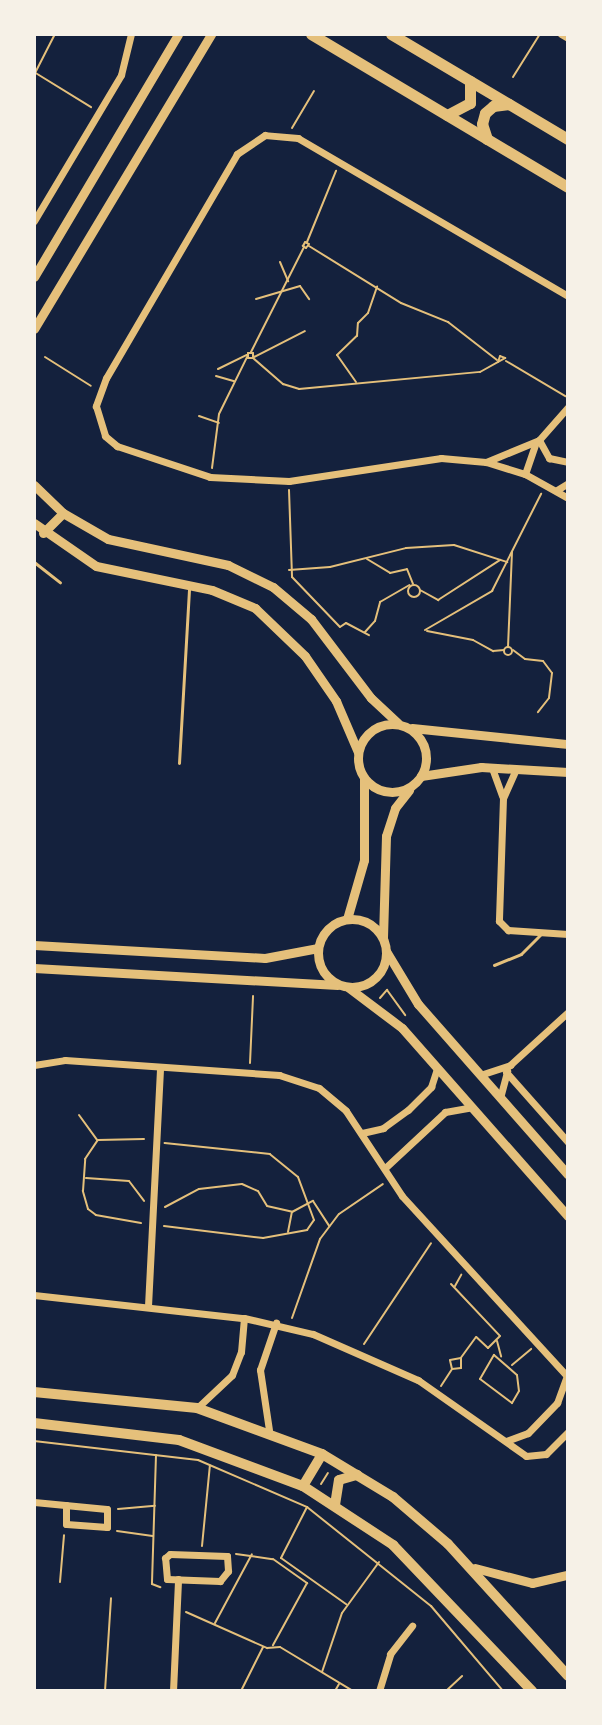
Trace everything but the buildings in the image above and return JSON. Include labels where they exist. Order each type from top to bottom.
[{"type":"main road","points":[[311,34],[568,187]]},
{"type":"main road","points":[[391,34],[568,139]]},
{"type":"main road","points":[[447,115],[463,111],[470,103],[470,81]]},
{"type":"main road","points":[[488,140],[482,124],[485,113],[498,104],[509,105]]},
{"type":"main road","points":[[34,1392],[197,1408],[269,1430],[322,1454],[393,1497],[475,1568],[568,1676]]},
{"type":"main road","points":[[34,1423],[179,1440],[303,1486],[335,1505],[422,1572],[532,1691]]},
{"type":"main road","points":[[303,1486],[322,1454]]},
{"type":"main road","points":[[335,1505],[339,1480],[357,1475]]},
{"type":"street","points":[[34,221],[121,75],[131,34]]},
{"type":"street","points":[[34,277],[178,34]]},
{"type":"street","points":[[34,329],[211,34]]},
{"type":"street","points":[[561,34],[568,38]]},
{"type":"street","points":[[568,296],[288,135],[265,135],[237,154],[99,391],[98,422],[117,446],[210,477],[289,481],[416,459],[486,462],[525,474],[568,498]]},
{"type":"street","points":[[525,474],[539,440],[568,407]]},
{"type":"street","points":[[486,462],[539,440]]},
{"type":"street","points":[[539,440],[549,458],[568,462]]},
{"type":"street","points":[[557,490],[568,483]]},
{"type":"street","points":[[34,485],[63,513],[121,544],[228,565],[273,587],[311,619],[371,698],[398,723],[460,737],[568,744]]},
{"type":"street","points":[[43,533],[63,513]]},
{"type":"street","points":[[34,523],[43,533],[96,566],[189,585],[245,603],[291,638],[336,701],[358,752],[364,778],[364,860],[347,919]]},
{"type":"street","points":[[358,752],[372,729],[398,723]]},
{"type":"street","points":[[411,728],[426,750],[421,776],[395,808],[386,836],[383,940],[386,951],[411,996],[568,1175]]},
{"type":"street","points":[[421,776],[492,768],[568,772]]},
{"type":"street","points":[[492,768],[503,798],[499,921],[508,930],[568,934]]},
{"type":"street","points":[[503,798],[516,769]]},
{"type":"street","points":[[364,778],[386,792],[412,786]]},
{"type":"street","points":[[338,985],[322,970],[318,948],[328,929],[347,919],[369,924],[383,940]]},
{"type":"street","points":[[34,945],[265,958],[318,948]]},
{"type":"street","points":[[349,988],[372,982],[386,951]]},
{"type":"street","points":[[34,968],[349,988],[386,1013],[568,1216]]},
{"type":"street","points":[[500,1098],[508,1069],[568,1012]]},
{"type":"street","points":[[34,1065],[65,1060],[249,1074],[299,1079],[319,1088],[362,1133],[390,1178],[436,1235],[568,1376],[557,1403],[528,1433],[506,1441]]},
{"type":"street","points":[[148,1306],[160,1068]]},
{"type":"street","points":[[362,1133],[383,1128],[408,1110],[431,1087],[437,1068]]},
{"type":"street","points":[[480,1075],[508,1069]]},
{"type":"street","points":[[508,1069],[568,1142]]},
{"type":"street","points":[[385,1168],[445,1112],[472,1107]]},
{"type":"street","points":[[34,1295],[244,1318],[289,1327],[359,1351],[437,1392],[526,1456],[540,1457],[568,1432]]},
{"type":"street","points":[[197,1408],[232,1375],[241,1352],[244,1318]]},
{"type":"street","points":[[269,1430],[260,1370],[276,1323]]},
{"type":"street","points":[[34,1502],[66,1505],[108,1510],[106,1527],[65,1522],[66,1505]]},
{"type":"street","points":[[167,1555],[227,1556],[228,1571],[220,1581],[178,1584],[165,1576],[167,1555]]},
{"type":"street","points":[[475,1568],[532,1583],[568,1575]]},
{"type":"street","points":[[173,1691],[178,1584]]},
{"type":"street","points":[[379,1691],[390,1654],[412,1626]]},
{"type":"lane","points":[[34,562],[60,582]]},
{"type":"lane","points":[[179,763],[189,585]]},
{"type":"lane","points":[[494,965],[521,954],[542,933]]},
{"type":"path","points":[[55,34],[34,74],[99,111]]},
{"type":"path","points":[[513,77],[540,34]]},
{"type":"path","points":[[288,135],[314,91]]},
{"type":"path","points":[[210,477],[219,423],[235,382],[308,244],[340,163]]},
{"type":"path","points":[[308,244],[377,286],[448,322],[498,361]]},
{"type":"path","points":[[280,262],[289,282]]},
{"type":"path","points":[[256,299],[303,286],[309,299]]},
{"type":"path","points":[[356,383],[337,355],[357,336],[358,323],[368,313],[377,286]]},
{"type":"path","points":[[253,357],[305,331]]},
{"type":"path","points":[[249,355],[293,389],[480,372],[502,356],[505,361],[568,398]]},
{"type":"path","points":[[218,369],[249,355]]},
{"type":"path","points":[[45,357],[99,391]]},
{"type":"path","points":[[216,376],[235,382]]},
{"type":"path","points":[[199,416],[219,423]]},
{"type":"path","points":[[289,481],[289,570],[340,627],[346,623],[369,635]]},
{"type":"path","points":[[508,647],[493,651],[473,640],[425,630],[487,597],[545,484]]},
{"type":"path","points":[[289,570],[330,567],[364,557],[454,545],[507,562]]},
{"type":"path","points":[[508,647],[513,551]]},
{"type":"path","points":[[364,557],[390,573],[407,569],[412,585],[410,596],[420,590]]},
{"type":"path","points":[[412,585],[438,600],[501,558]]},
{"type":"path","points":[[364,633],[375,621],[380,602],[412,585]]},
{"type":"path","points":[[508,647],[525,659],[543,661],[552,673],[549,698],[538,712]]},
{"type":"path","points":[[504,650],[509,656],[513,650]]},
{"type":"path","points":[[249,1074],[253,996]]},
{"type":"path","points":[[79,1115],[98,1140]]},
{"type":"path","points":[[98,1140],[156,1141],[270,1154],[298,1177],[309,1202],[311,1226],[289,1233],[246,1238],[96,1215],[84,1201],[84,1178],[85,1159],[98,1140]]},
{"type":"path","points":[[84,1178],[129,1181],[141,1199],[153,1203]]},
{"type":"path","points":[[289,1327],[306,1266],[329,1226],[390,1178]]},
{"type":"path","points":[[153,1212],[199,1189],[242,1184],[258,1191],[267,1206],[292,1212],[309,1202],[317,1202],[329,1226]]},
{"type":"path","points":[[289,1233],[292,1212]]},
{"type":"path","points":[[359,1351],[436,1235]]},
{"type":"path","points":[[466,1268],[453,1285],[500,1333],[497,1341],[500,1357]]},
{"type":"path","points":[[452,1369],[461,1368],[461,1358],[476,1337],[488,1348],[497,1341]]},
{"type":"path","points":[[511,1366],[537,1343]]},
{"type":"path","points":[[491,1357],[500,1357],[511,1366],[519,1386],[510,1404],[480,1379],[491,1357]]},
{"type":"path","points":[[437,1392],[452,1369],[452,1358],[461,1358]]},
{"type":"path","points":[[34,1441],[156,1454],[210,1465],[307,1507],[431,1606],[503,1691]]},
{"type":"path","points":[[156,1454],[152,1584],[178,1584]]},
{"type":"path","points":[[316,1494],[335,1462]]},
{"type":"path","points":[[201,1555],[210,1465]]},
{"type":"path","points":[[154,1536],[116,1530],[119,1505],[155,1506]]},
{"type":"path","points":[[279,1563],[307,1507]]},
{"type":"path","points":[[60,1582],[65,1522]]},
{"type":"path","points":[[227,1556],[252,1553],[279,1563],[307,1583],[273,1646]]},
{"type":"path","points":[[214,1624],[252,1553]]},
{"type":"path","points":[[281,1558],[347,1605]]},
{"type":"path","points":[[322,1673],[347,1605],[379,1562]]},
{"type":"path","points":[[105,1691],[111,1598]]},
{"type":"path","points":[[177,1607],[263,1647],[273,1646],[353,1691]]},
{"type":"path","points":[[241,1691],[263,1647]]},
{"type":"path","points":[[446,1691],[462,1676]]},
{"type":"path","points":[[335,1691],[340,1683]]}]
